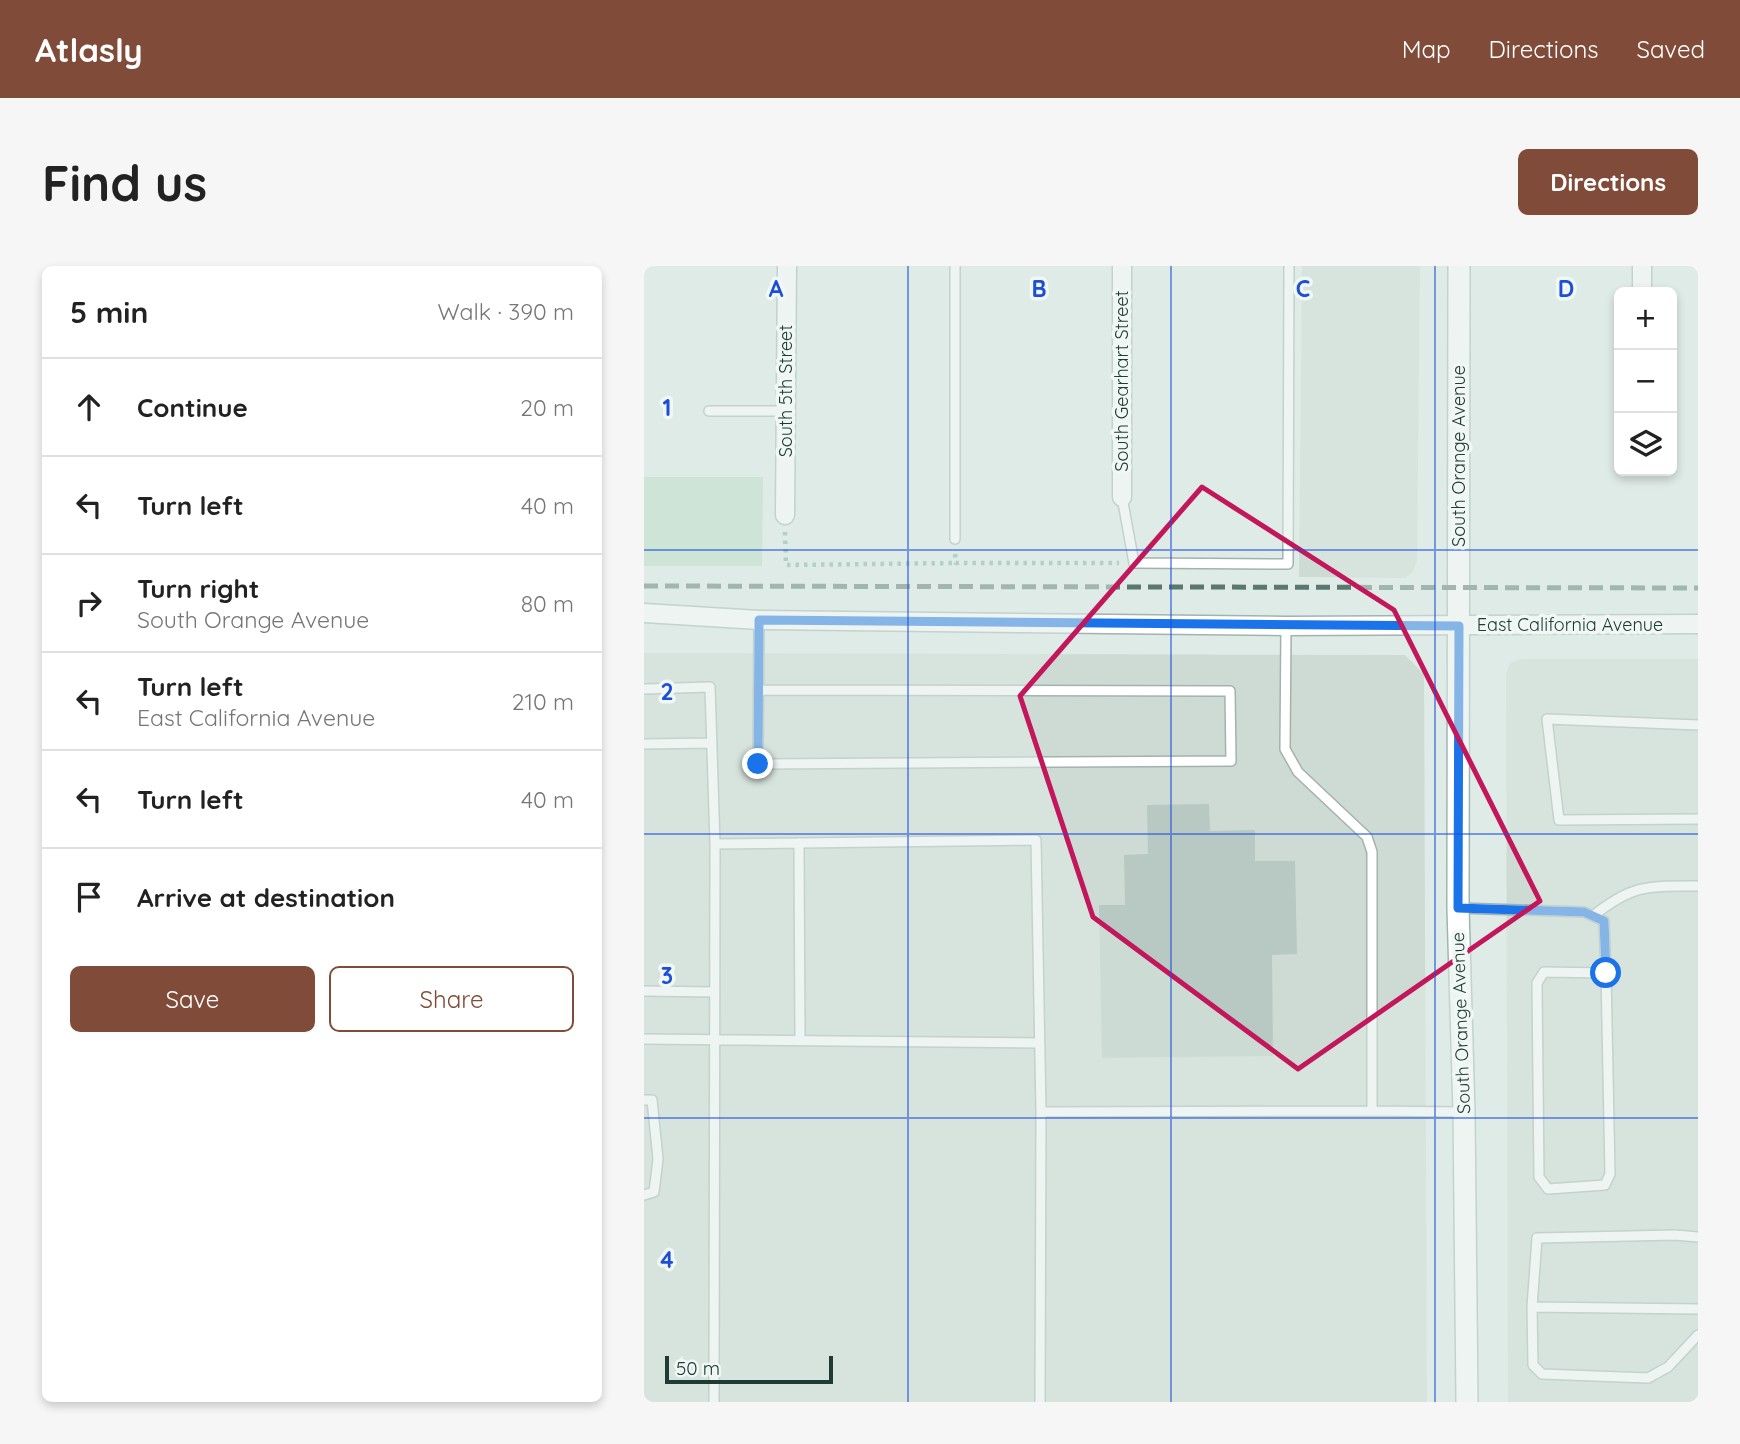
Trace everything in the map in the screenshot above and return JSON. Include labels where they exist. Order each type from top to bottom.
[{"type":"street","name":"South 5th Street","points":[[785,515],[787,266]]},
{"type":"street","name":"South Gearhart Street","points":[[1122,266],[1122,497]]},
{"type":"street","name":"South Orange Avenue","points":[[1459,266],[1458,908],[1464,1112],[1466,1402]]},
{"type":"street","points":[[1642,266],[1642,287]]},
{"type":"street","name":"East California Avenue","points":[[644,613],[759,620],[1286,626],[1698,624]]},
{"type":"lane","points":[[955,266],[955,540]]},
{"type":"lane","points":[[1122,497],[1134,563],[1288,564],[1289,266]]},
{"type":"lane","points":[[709,411],[786,411]]},
{"type":"lane","points":[[759,620],[758,764],[1231,761],[1230,691],[759,690]]},
{"type":"lane","points":[[1286,626],[1285,749],[1298,772],[1367,837],[1372,852],[1372,1111]]},
{"type":"lane","points":[[644,690],[710,687],[715,844],[714,1402]]},
{"type":"lane","points":[[1698,725],[1547,719],[1559,820],[1698,819]]},
{"type":"lane","points":[[644,744],[712,743]]},
{"type":"lane","points":[[715,844],[1036,840],[1041,1112],[1040,1402]]},
{"type":"lane","points":[[799,843],[800,1041]]},
{"type":"lane","points":[[1593,916],[1618,896],[1650,886],[1698,886]]},
{"type":"lane","points":[[1458,908],[1584,912],[1604,921],[1606,973],[1610,1174],[1605,1185],[1548,1189],[1539,1177],[1537,983],[1544,971],[1606,973]]},
{"type":"lane","points":[[644,991],[715,992]]},
{"type":"lane","points":[[644,1039],[1040,1043]]},
{"type":"lane","points":[[644,1100],[652,1100],[659,1159],[654,1192],[644,1195]]},
{"type":"lane","points":[[1041,1112],[1464,1112]]},
{"type":"lane","points":[[1698,1237],[1675,1235],[1537,1238],[1532,1307],[1533,1365],[1542,1374],[1648,1378],[1668,1367],[1698,1335]]},
{"type":"lane","points":[[1532,1307],[1698,1309]]},
{"type":"path","points":[[785,515],[786,565],[1134,563]]},
{"type":"path","points":[[955,540],[956,563]]},
{"type":"highlighted area","points":[[1202,487],[1394,610],[1540,901],[1298,1069],[1093,917],[1020,696]]},
{"type":"shaded area","points":[[1302,266],[1420,266],[1417,560],[1413,571],[1405,578],[1299,577]]},
{"type":"shaded area","points":[[644,653],[1405,655],[1424,674],[1427,1402],[644,1402]]},
{"type":"shaded area","points":[[1521,659],[1698,659],[1698,1402],[1508,1402],[1506,675],[1510,663]]},
{"type":"green space","points":[[644,477],[763,477],[762,566],[644,566]]},
{"type":"building","points":[[1209,804],[1210,831],[1255,830],[1255,861],[1295,861],[1297,954],[1272,955],[1273,1056],[1102,1058],[1099,905],[1125,905],[1124,855],[1148,854],[1147,805]]},
{"type":"railway","points":[[644,586],[1698,588]]},
{"type":"route","points":[[758,764],[759,620],[1459,626],[1458,908],[1584,912],[1604,921],[1606,973]]}]
